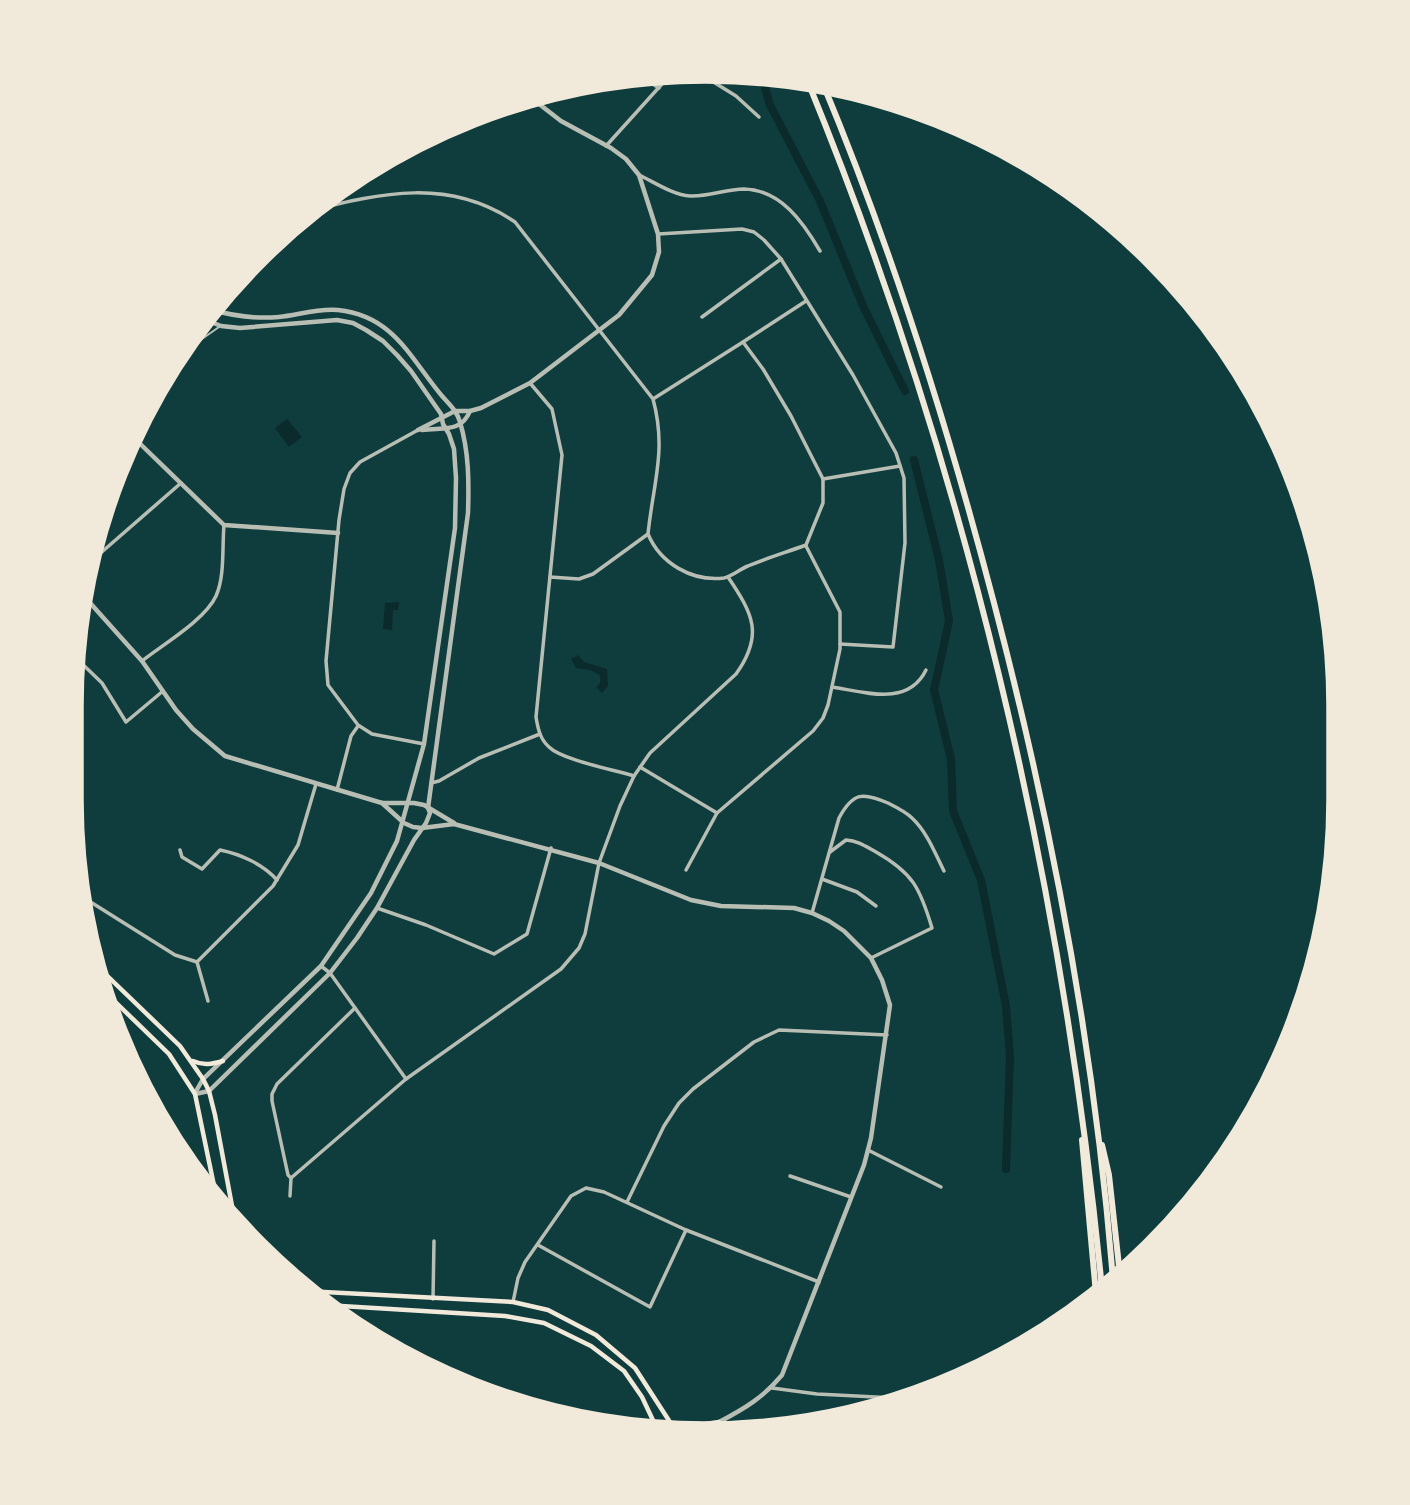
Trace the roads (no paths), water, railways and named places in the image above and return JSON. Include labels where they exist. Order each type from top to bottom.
[{"type":"highway","points":[[812,92],[862,219],[925,408],[960,524],[996,664],[1030,812],[1059,960],[1082,1107],[1101,1280]]},
{"type":"highway","points":[[828,94],[910,317],[978,541],[1012,673],[1068,934],[1094,1109],[1112,1271]]},
{"type":"highway","points":[[1082,1107],[1083,1166],[1095,1285]]},
{"type":"highway","points":[[1094,1109],[1109,1175],[1119,1265]]},
{"type":"main road","points":[[108,978],[180,1046],[192,1060],[209,1090],[232,1205]]},
{"type":"main road","points":[[116,1003],[169,1054],[195,1094],[213,1182]]},
{"type":"main road","points":[[192,1060],[201,1065],[223,1060]]},
{"type":"main road","points":[[324,1292],[513,1302],[548,1311],[596,1335],[635,1368],[670,1421]]},
{"type":"main road","points":[[343,1306],[505,1316],[544,1323],[592,1346],[624,1371],[642,1396],[654,1420]]},
{"type":"street","points":[[714,82],[736,96],[759,117]]},
{"type":"street","points":[[606,146],[662,84]]},
{"type":"street","points":[[654,85],[659,88]]},
{"type":"street","points":[[424,744],[372,734],[358,725],[328,685],[326,661],[338,533],[344,489],[350,473],[360,462],[442,416],[455,411],[470,411],[505,397],[530,383],[619,315],[652,275],[659,252],[658,234],[639,175],[626,159],[561,121],[540,104]]},
{"type":"street","points":[[639,175],[687,196],[744,189],[765,193],[786,205],[802,220],[820,251]]},
{"type":"street","points":[[335,205],[406,192],[438,194],[476,202],[499,211],[515,222],[653,399],[658,418],[660,447],[648,534],[660,554],[683,571],[701,576],[728,578],[745,567],[806,545],[823,503],[823,479],[763,369],[743,342]]},
{"type":"street","points":[[658,234],[743,229],[754,232],[764,240],[781,259],[853,375],[897,453],[904,478],[905,542],[893,647],[840,644]]},
{"type":"street","points":[[702,317],[781,259]]},
{"type":"street","points":[[653,399],[807,301]]},
{"type":"street","points":[[195,1094],[209,1090],[330,973],[377,908],[429,817],[431,783],[468,513],[468,464],[461,425],[455,411],[411,352],[394,335],[357,313],[335,310],[278,317],[222,313]]},
{"type":"street","points":[[195,1094],[203,1079],[321,965],[371,894],[390,859],[424,744],[455,528],[456,478],[449,434],[444,427],[442,416],[411,370],[383,341],[353,323],[337,320],[240,328],[213,323]]},
{"type":"street","points":[[530,383],[552,409],[562,455],[536,717],[540,734],[547,746],[555,752],[634,776]]},
{"type":"street","points":[[418,430],[444,427],[452,429],[461,425],[470,411]]},
{"type":"street","points":[[140,444],[224,525],[338,533]]},
{"type":"street","points":[[823,479],[900,466]]},
{"type":"street","points":[[101,552],[180,483]]},
{"type":"street","points":[[142,661],[206,610],[216,596],[221,573],[224,525]]},
{"type":"street","points":[[550,577],[579,579],[593,574],[648,534]]},
{"type":"street","points":[[686,870],[717,813],[813,731],[825,711],[840,644],[840,612],[806,545]]},
{"type":"street","points":[[291,1178],[407,1079],[561,969],[579,948],[585,934],[599,863],[634,776],[650,753],[736,674],[747,659],[753,641],[752,619],[728,578]]},
{"type":"street","points":[[91,604],[142,661],[192,729],[225,756],[382,803],[418,803],[454,824],[599,863],[705,904],[794,908],[812,913],[829,920],[844,931],[871,958],[890,1005],[868,1150],[853,1198],[782,1375],[772,1388],[749,1406],[719,1422]]},
{"type":"street","points":[[84,666],[102,683],[127,722],[163,691]]},
{"type":"street","points":[[832,687],[885,695],[906,692],[915,686],[926,670]]},
{"type":"street","points":[[337,790],[351,736],[358,725]]},
{"type":"street","points":[[431,783],[479,758],[540,734]]},
{"type":"street","points":[[640,767],[717,813]]},
{"type":"street","points":[[197,962],[246,915],[277,880],[298,845],[316,784]]},
{"type":"street","points":[[812,913],[839,818],[846,805],[855,797],[874,797],[912,818],[929,840],[944,870]]},
{"type":"street","points":[[382,803],[402,821],[422,828],[454,824]]},
{"type":"street","points":[[829,853],[846,840],[858,841],[901,867],[912,878],[923,900],[932,928],[871,958]]},
{"type":"street","points":[[377,908],[426,925],[494,954],[527,934],[551,848]]},
{"type":"street","points":[[180,850],[182,857],[202,869],[220,850],[228,852],[270,872],[277,880]]},
{"type":"street","points":[[822,879],[857,891],[876,906]]},
{"type":"street","points":[[91,902],[174,955],[197,962]]},
{"type":"street","points":[[197,962],[208,1001]]},
{"type":"street","points":[[321,965],[330,973],[407,1079]]},
{"type":"street","points":[[290,1196],[291,1178],[288,1175],[271,1101],[272,1094],[278,1084],[355,1008]]},
{"type":"street","points":[[626,1202],[664,1126],[680,1103],[693,1089],[754,1042],[779,1030],[887,1035]]},
{"type":"street","points":[[868,1150],[941,1187]]},
{"type":"street","points":[[790,1176],[853,1198]]},
{"type":"street","points":[[513,1302],[521,1270],[571,1196],[586,1188],[819,1282]]},
{"type":"street","points":[[538,1245],[650,1307],[686,1230]]},
{"type":"street","points":[[433,1299],[434,1241]]},
{"type":"street","points":[[772,1388],[817,1394],[881,1397]]},
{"type":"lane","points":[[201,340],[221,326]]},
{"type":"water","points":[[287,419],[302,437],[289,447],[275,428]]},
{"type":"water","points":[[399,602],[398,610],[393,610],[392,630],[383,629],[385,603]]},
{"type":"water","points":[[577,654],[584,662],[607,669],[608,686],[602,693],[596,687],[600,683],[600,675],[576,668],[571,659]]},
{"type":"waterway","points":[[764,86],[770,105],[820,201],[863,306],[905,391]]},
{"type":"waterway","points":[[914,460],[939,560],[949,621],[934,690],[951,759],[953,811],[981,880],[1006,1006],[1010,1057],[1006,1169]]}]
